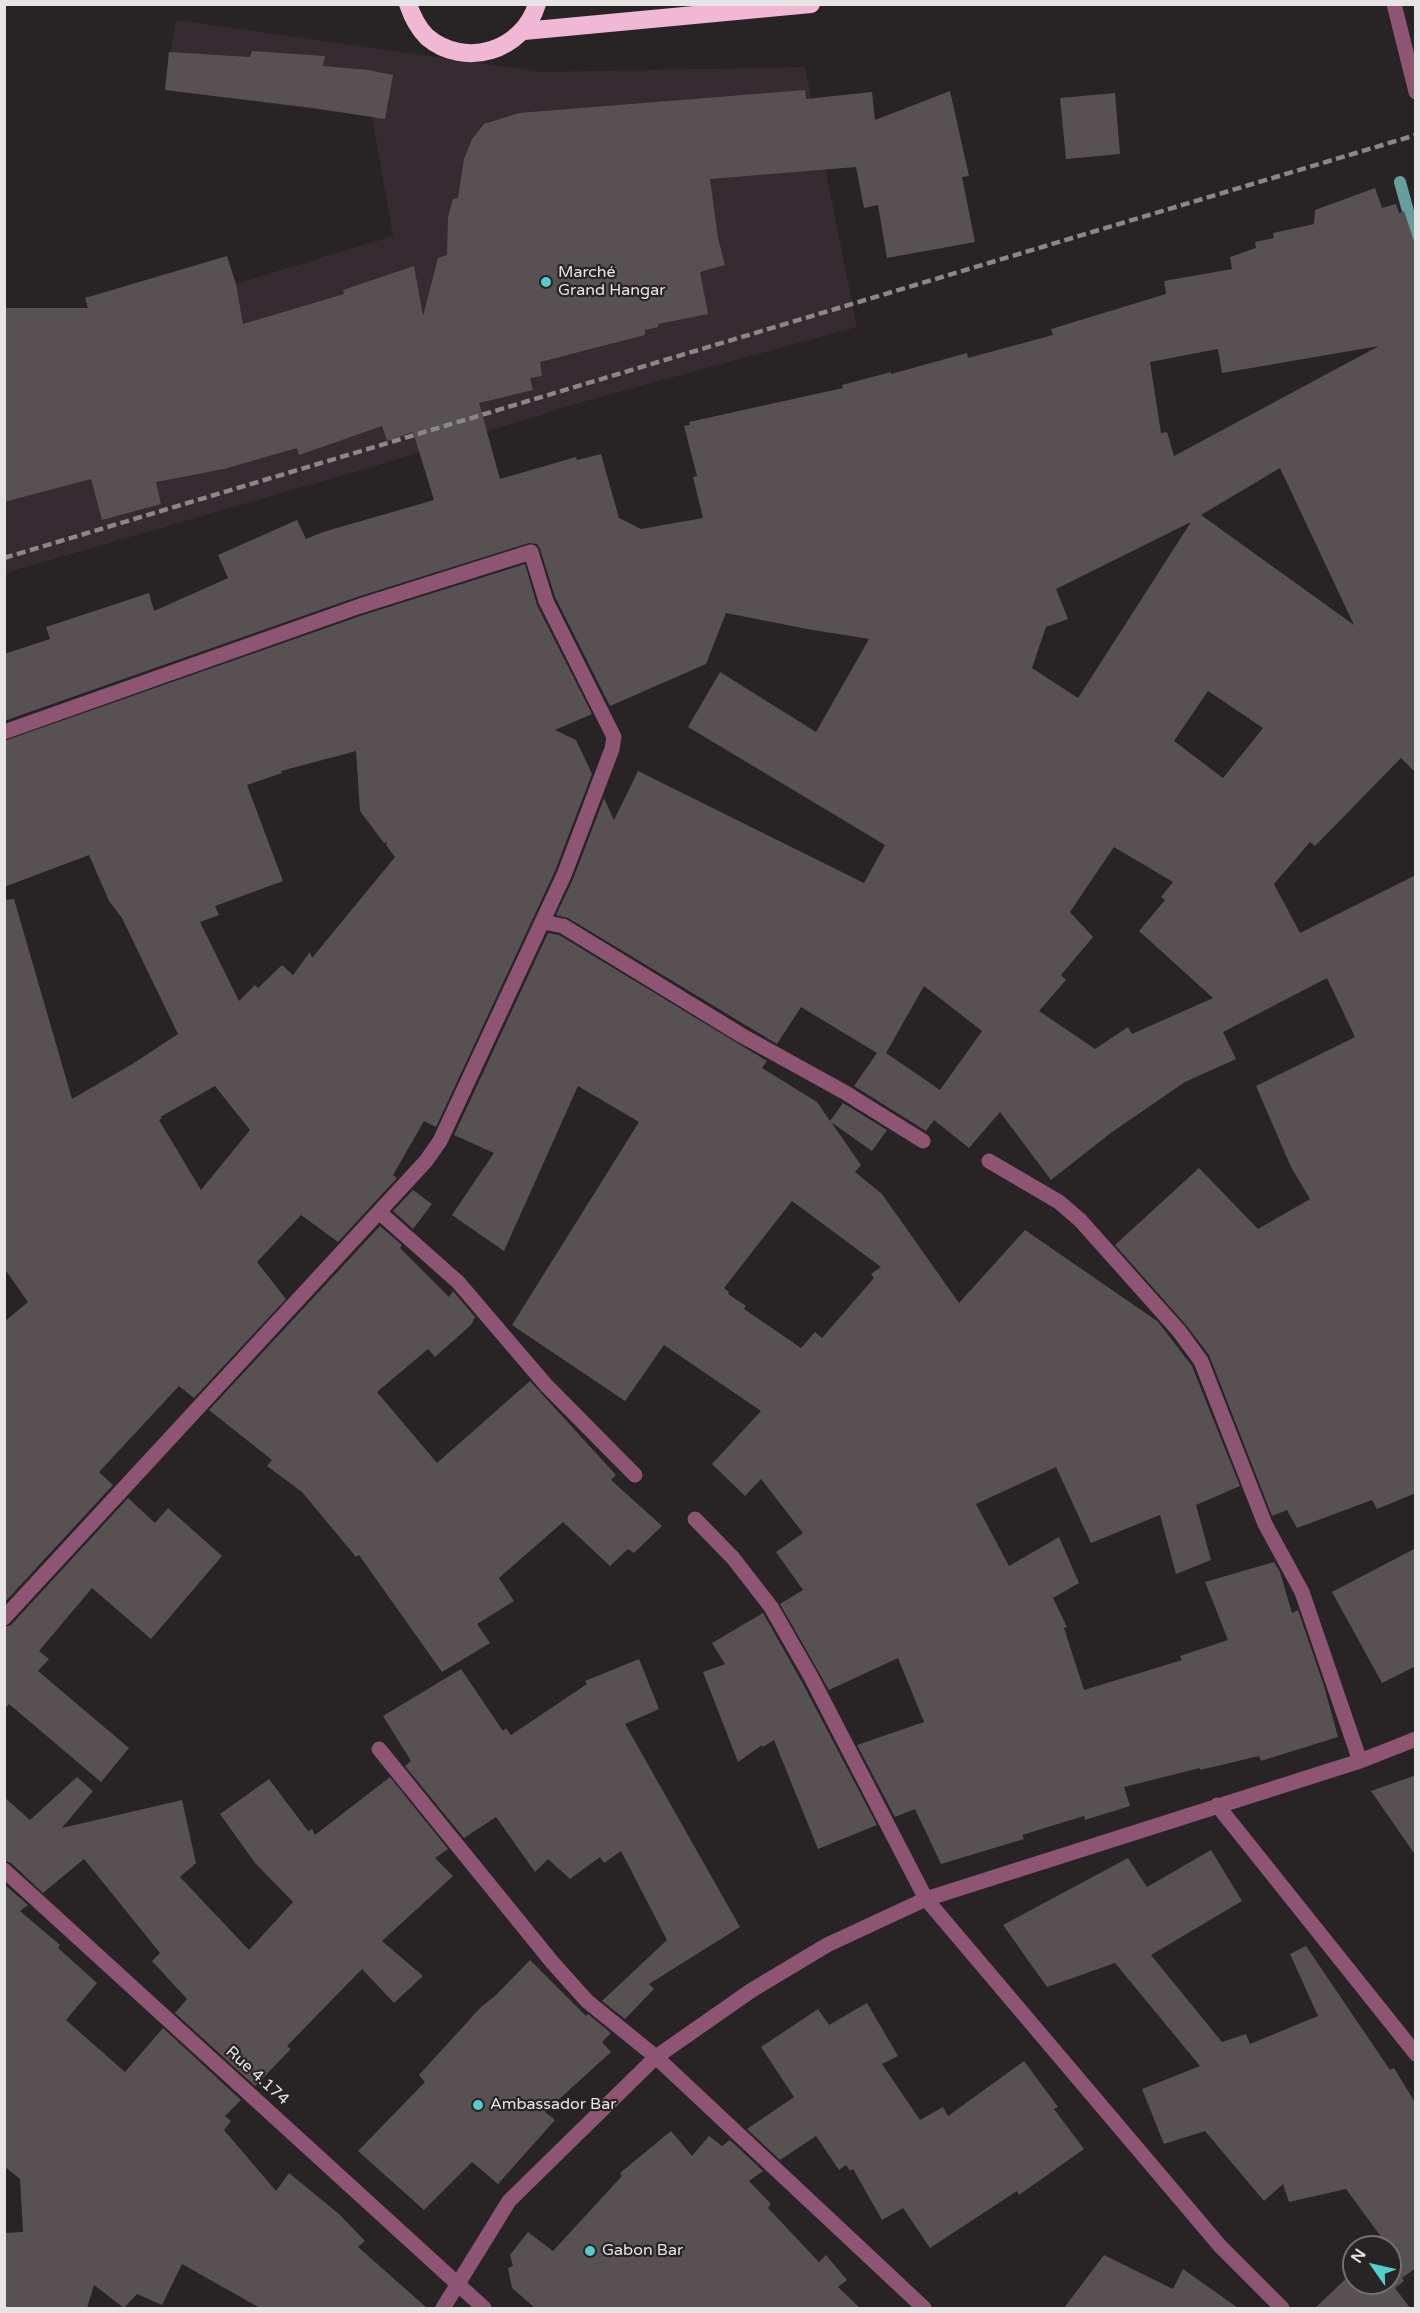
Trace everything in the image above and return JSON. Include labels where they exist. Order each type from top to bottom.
[{"type":"highway","points":[[407,5],[419,27],[428,37],[451,51],[478,54],[504,47],[524,31],[537,4]]},
{"type":"highway","points":[[524,31],[811,4]]},
{"type":"street","points":[[1395,4],[1416,92]]},
{"type":"street","points":[[4,732],[349,609],[531,552],[546,602],[614,737],[612,749],[580,837],[543,922],[440,1141],[426,1161],[4,1618]]},
{"type":"street","points":[[543,922],[563,926],[741,1035],[846,1093],[923,1141]]},
{"type":"street","points":[[989,1161],[1059,1202],[1080,1220],[1179,1331],[1201,1362],[1265,1524],[1302,1592],[1360,1761]]},
{"type":"street","points":[[379,1212],[458,1282],[546,1385],[635,1475]]},
{"type":"street","points":[[695,1519],[733,1558],[771,1607],[811,1677],[926,1899],[1220,2246],[1282,2308]]},
{"type":"street","points":[[443,2308],[509,2201],[656,2057],[752,1990],[827,1946],[926,1899],[1360,1761],[1416,1739]]},
{"type":"street","points":[[379,1749],[552,1962],[580,1993],[656,2057],[924,2308]]},
{"type":"street","points":[[1217,1805],[1416,2054]]},
{"type":"street","name":"Rue 4.174","points":[[4,1870],[484,2308]]},
{"type":"shaded area","name":"Marché Grand Hangar","points":[[176,20],[542,72],[805,67],[857,327],[589,400],[375,466],[5,573],[5,354],[393,236],[372,117],[165,90]]},
{"type":"building","points":[[252,51],[325,56],[323,66],[393,75],[385,119],[165,90],[169,52],[250,57]]},
{"type":"building","points":[[805,90],[806,99],[872,92],[875,120],[950,91],[969,176],[962,177],[975,242],[887,258],[878,205],[864,208],[856,167],[710,179],[718,238],[725,265],[700,272],[708,314],[658,324],[658,327],[645,330],[645,335],[540,362],[542,376],[530,378],[533,390],[479,403],[500,479],[576,457],[577,460],[601,454],[619,518],[641,529],[703,518],[693,477],[697,476],[684,426],[690,425],[689,422],[843,388],[842,385],[891,372],[891,374],[967,353],[968,358],[1053,335],[1051,329],[1166,294],[1164,281],[1232,269],[1230,257],[1256,248],[1255,242],[1274,238],[1273,233],[1314,224],[1315,210],[1375,188],[1382,208],[1396,204],[1399,213],[1404,211],[1416,247],[1416,773],[1401,758],[1315,846],[1310,842],[1274,884],[1300,933],[1416,875],[1416,1493],[1377,1509],[1372,1500],[1297,1528],[1287,1510],[1272,1516],[1209,1355],[1186,1325],[1115,1245],[1199,1168],[1258,1229],[1310,1199],[1291,1167],[1256,1086],[1355,1037],[1327,978],[1223,1032],[1236,1059],[1185,1082],[1112,1132],[1051,1180],[1000,1112],[969,1148],[934,1120],[926,1131],[854,1086],[877,1053],[801,1007],[777,1044],[568,918],[556,915],[573,879],[604,798],[614,820],[638,771],[864,883],[885,845],[688,727],[720,672],[816,732],[869,639],[726,613],[706,664],[610,706],[555,597],[540,549],[537,544],[529,543],[357,597],[4,721],[4,654],[50,639],[46,627],[149,593],[154,611],[228,578],[218,555],[297,520],[306,539],[434,500],[413,432],[387,441],[382,426],[299,455],[297,448],[224,469],[156,482],[161,504],[102,520],[91,479],[4,502],[4,308],[88,308],[85,298],[227,256],[236,284],[243,324],[344,294],[343,290],[414,266],[423,316],[438,258],[447,255],[448,217],[453,199],[458,198],[464,159],[472,139],[484,124],[519,113]],"holes":[[[1379,346],[1174,456],[1167,432],[1161,433],[1150,362],[1218,349],[1222,373]],[[1280,468],[1354,625],[1201,515]],[[1191,522],[1078,698],[1032,668],[1046,627],[1068,619],[1056,589]],[[1208,691],[1263,728],[1223,778],[1174,741]],[[1114,847],[1173,882],[1161,897],[1165,900],[1139,931],[1213,998],[1132,1034],[1128,1027],[1095,1049],[1039,1011],[1066,980],[1061,975],[1093,937],[1070,912]],[[924,986],[982,1031],[940,1090],[886,1053]]]},
{"type":"building","points":[[1115,93],[1120,154],[1066,159],[1060,98]]},
{"type":"building","points":[[525,564],[537,605],[592,714],[555,730],[576,740],[592,774],[555,871],[436,1127],[424,1121],[393,1175],[397,1178],[338,1242],[301,1215],[257,1262],[286,1299],[194,1398],[179,1386],[99,1472],[113,1485],[4,1603],[4,1322],[28,1302],[4,1268],[4,900],[14,899],[72,1099],[178,1034],[122,918],[109,901],[89,855],[4,887],[4,741],[363,615]],"holes":[[[356,751],[360,811],[384,843],[387,842],[386,845],[395,857],[312,958],[310,952],[293,975],[282,965],[258,988],[255,985],[239,1001],[200,922],[219,915],[215,906],[283,881],[247,785],[282,773],[281,771]],[[215,1086],[250,1130],[201,1190],[159,1120],[162,1118],[160,1117]]]},
{"type":"building","points":[[548,933],[559,935],[767,1061],[762,1068],[817,1102],[830,1121],[843,1103],[887,1130],[872,1151],[831,1122],[861,1165],[855,1172],[882,1194],[959,1303],[1025,1230],[1157,1321],[1155,1318],[1192,1366],[1240,1486],[1196,1505],[1211,1560],[1176,1574],[1160,1515],[1091,1543],[1056,1467],[976,1504],[1009,1566],[1059,1537],[1079,1583],[1053,1598],[1067,1627],[1064,1628],[1084,1690],[1182,1660],[1180,1656],[1228,1640],[1205,1582],[1274,1562],[1280,1572],[1292,1613],[1298,1610],[1324,1686],[1338,1737],[1261,1761],[1259,1756],[1124,1787],[1130,1806],[1085,1820],[1084,1816],[1022,1835],[1024,1839],[941,1864],[915,1809],[895,1817],[857,1745],[924,1722],[898,1658],[829,1690],[780,1604],[803,1590],[776,1552],[803,1533],[761,1479],[745,1496],[712,1464],[761,1411],[664,1345],[625,1401],[512,1325],[639,1122],[578,1086],[504,1251],[452,1215],[494,1153],[454,1135]],"holes":[[[792,1201],[881,1267],[871,1274],[874,1278],[822,1338],[815,1332],[801,1348],[744,1309],[746,1306],[728,1294],[729,1292],[724,1288]]]},
{"type":"building","points":[[413,1190],[432,1204],[413,1229],[393,1211]]},
{"type":"building","points":[[380,1226],[402,1245],[400,1248],[449,1297],[453,1291],[475,1317],[471,1325],[435,1357],[428,1349],[377,1392],[437,1463],[530,1381],[616,1475],[611,1480],[662,1526],[634,1553],[628,1549],[610,1566],[563,1522],[499,1578],[514,1601],[477,1624],[490,1643],[442,1672],[359,1555],[356,1557],[302,1492],[267,1466],[272,1460],[209,1410]]},
{"type":"building","points":[[128,1498],[155,1523],[168,1508],[222,1556],[151,1639],[92,1588],[39,1651],[49,1659],[38,1671],[129,1748],[101,1782],[9,1704],[4,1709],[4,1627],[11,1625]]},
{"type":"building","points":[[1416,1548],[1416,1666],[1382,1683],[1332,1592]]},
{"type":"building","points":[[763,1613],[877,1825],[818,1849],[774,1740],[763,1747],[762,1745],[738,1762],[703,1672],[725,1664],[712,1643]]},
{"type":"building","points":[[639,1659],[659,1709],[625,1724],[740,1927],[649,1984],[654,1989],[625,2019],[602,2001],[667,1940],[621,1851],[604,1863],[600,1857],[570,1879],[548,1859],[535,1872],[496,1817],[464,1838],[405,1766],[411,1761],[383,1716],[461,1669],[503,1731],[506,1728],[511,1735],[587,1684],[585,1681]]},
{"type":"building","points":[[1416,1775],[1416,1856],[1371,1791]]},
{"type":"building","points":[[77,1777],[93,1791],[62,1828],[182,1800],[196,1863],[180,1877],[249,1950],[293,1902],[255,1863],[220,1814],[269,1779],[308,1831],[312,1829],[315,1835],[390,1777],[448,1849],[435,1858],[453,1876],[382,1941],[423,1976],[394,2003],[362,1969],[287,2046],[291,2049],[255,2086],[175,2013],[187,1999],[152,1961],[160,1953],[84,1859],[43,1893],[11,1863],[4,1860],[4,1797],[30,1820]]},
{"type":"building","points":[[1211,1850],[1242,1901],[1151,1955],[1222,2042],[1246,2034],[1250,2044],[1318,2016],[1290,1954],[1306,1946],[1390,2070],[1394,2068],[1416,2104],[1416,2268],[1402,2278],[1402,2235],[1380,2235],[1346,2189],[1289,2202],[1283,2184],[1264,2201],[1205,2131],[1164,2144],[1142,2089],[1200,2066],[1115,1963],[1047,1987],[1003,1925],[1128,1858],[1147,1887]]},
{"type":"building","points":[[4,1884],[28,1905],[20,1911],[60,1945],[58,1948],[97,1983],[66,2020],[125,2072],[163,2028],[241,2100],[225,2116],[231,2121],[224,2130],[276,2191],[289,2173],[339,2214],[365,2241],[358,2247],[427,2308],[260,2308],[182,2264],[162,2305],[137,2294],[124,2308],[94,2285],[87,2308],[4,2308],[4,2233],[23,2232],[20,2179],[4,2166]]},
{"type":"building","points":[[530,1960],[586,2016],[588,2014],[611,2033],[602,2042],[611,2052],[545,2112],[555,2120],[498,2184],[472,2162],[424,2210],[358,2151],[425,2082],[419,2075],[481,2007]]},
{"type":"building","points":[[867,2003],[898,2056],[882,2064],[920,2120],[943,2107],[948,2116],[1024,2061],[1058,2107],[1054,2109],[1084,2149],[1019,2195],[1017,2191],[930,2248],[903,2208],[882,2220],[853,2169],[850,2171],[846,2165],[839,2170],[816,2136],[780,2160],[747,2129],[794,2097],[761,2047],[818,2009],[829,2025]]},
{"type":"building","points":[[671,2131],[692,2156],[709,2136],[722,2146],[730,2140],[763,2171],[749,2181],[771,2204],[768,2208],[819,2262],[826,2255],[847,2280],[838,2287],[860,2308],[535,2308],[512,2288],[508,2268],[513,2266],[510,2255],[528,2232],[553,2251],[622,2176],[620,2173]]},
{"type":"building","points":[[1104,2255],[1173,2289],[1183,2269],[1238,2308],[1064,2308]]},
{"type":"building","points":[[1342,2282],[1342,2295],[1400,2295],[1410,2308],[1315,2308]]},
{"type":"waterway","points":[[1400,182],[1416,240]]},
{"type":"railway","points":[[4,558],[1416,135]]},
{"type":"place","name":"Marché Grand Hangar","points":[[546,282]]},
{"type":"place","name":"Ambassador Bar","points":[[478,2105]]},
{"type":"place","name":"Gabon Bar","points":[[590,2251]]}]
